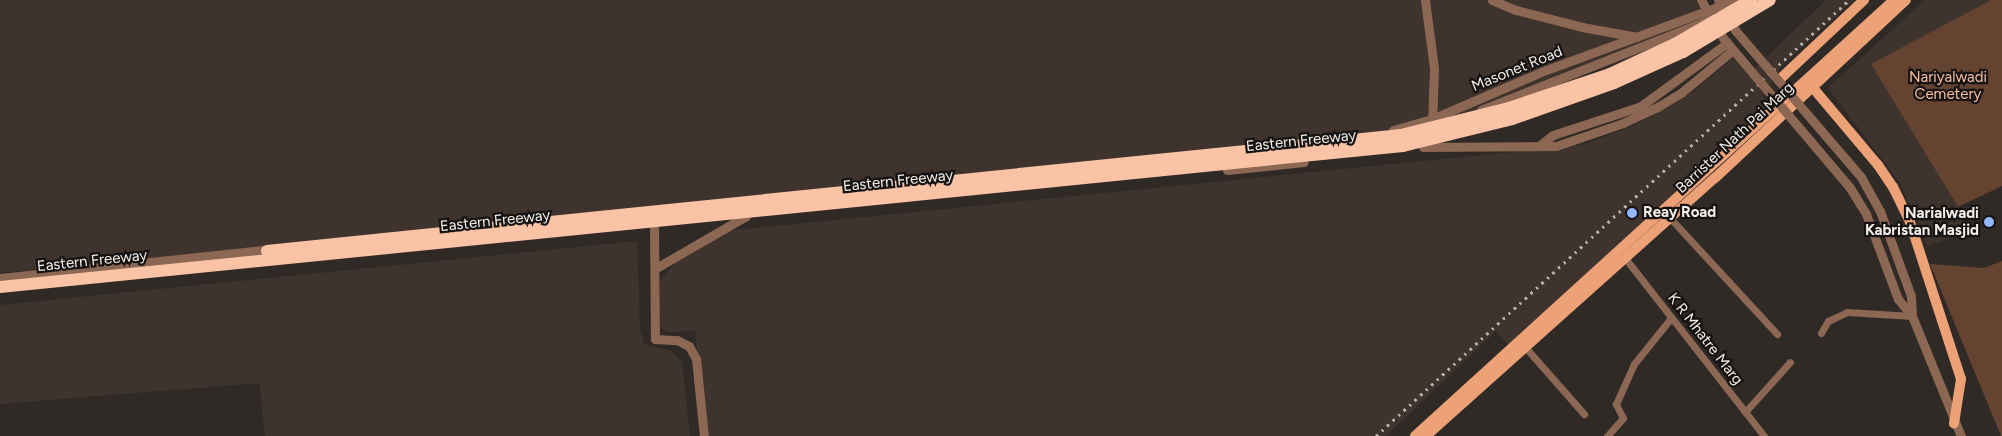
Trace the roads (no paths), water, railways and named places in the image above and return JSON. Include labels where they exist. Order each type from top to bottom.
[{"type":"highway","name":"Eastern Freeway","points":[[0,279],[1400,135],[1509,108],[1610,74],[1675,44],[1751,0]]},
{"type":"highway","name":"Eastern Freeway","points":[[0,288],[1403,146],[1512,119],[1614,83],[1684,52],[1770,0]]},
{"type":"main road","points":[[1779,80],[1864,0]]},
{"type":"main road","name":"Barrister Nath Pai Marg","points":[[1426,436],[1670,218],[1894,0]]},
{"type":"main road","name":"Barrister Nath Pai Marg","points":[[1415,436],[1809,83],[1906,0]]},
{"type":"main road","points":[[1809,83],[1883,173],[1910,222],[1961,379],[1954,423]]},
{"type":"street","points":[[1426,0],[1434,68],[1432,145]]},
{"type":"street","points":[[1492,0],[1516,10],[1582,27],[1637,36],[1649,42]]},
{"type":"street","points":[[1701,0],[1730,46],[1850,188],[1866,214],[1898,298],[1912,316],[1954,423],[1961,436]]},
{"type":"street","points":[[1718,0],[1735,30],[1861,177],[1880,211],[1911,296],[1912,316]]},
{"type":"street","name":"Masonet Road","points":[[0,279],[1257,146],[1401,129],[1432,119],[1546,70],[1736,0]]},
{"type":"street","points":[[1432,145],[1474,113],[1649,42],[1762,0]]},
{"type":"street","points":[[0,288],[654,227],[746,216],[1263,166],[1432,145],[1556,146],[1623,123],[1660,106],[1682,92],[1730,46]]},
{"type":"street","points":[[745,199],[746,216]]},
{"type":"street","points":[[656,268],[697,241],[746,216]]},
{"type":"street","points":[[1670,218],[1777,334]]},
{"type":"street","points":[[654,227],[656,268],[655,339],[677,340],[689,346],[696,359],[704,436]]},
{"type":"street","name":"K R Mhatre Marg","points":[[1625,258],[1764,436]]},
{"type":"street","points":[[1821,333],[1828,321],[1847,312],[1912,316]]},
{"type":"street","points":[[1607,436],[1623,418],[1616,404],[1634,364],[1671,318]]},
{"type":"street","points":[[1526,348],[1584,414]]},
{"type":"street","points":[[1745,412],[1790,362]]},
{"type":"railway","points":[[1376,436],[1849,0]]},
{"type":"place","name":"Reay Road","points":[[1632,213]]},
{"type":"place","name":"Narialwadi Kabristan Masjid","points":[[1989,222]]},
{"type":"park label","name":"Nariyalwadi Cemetery","points":[[1948,86]]}]
